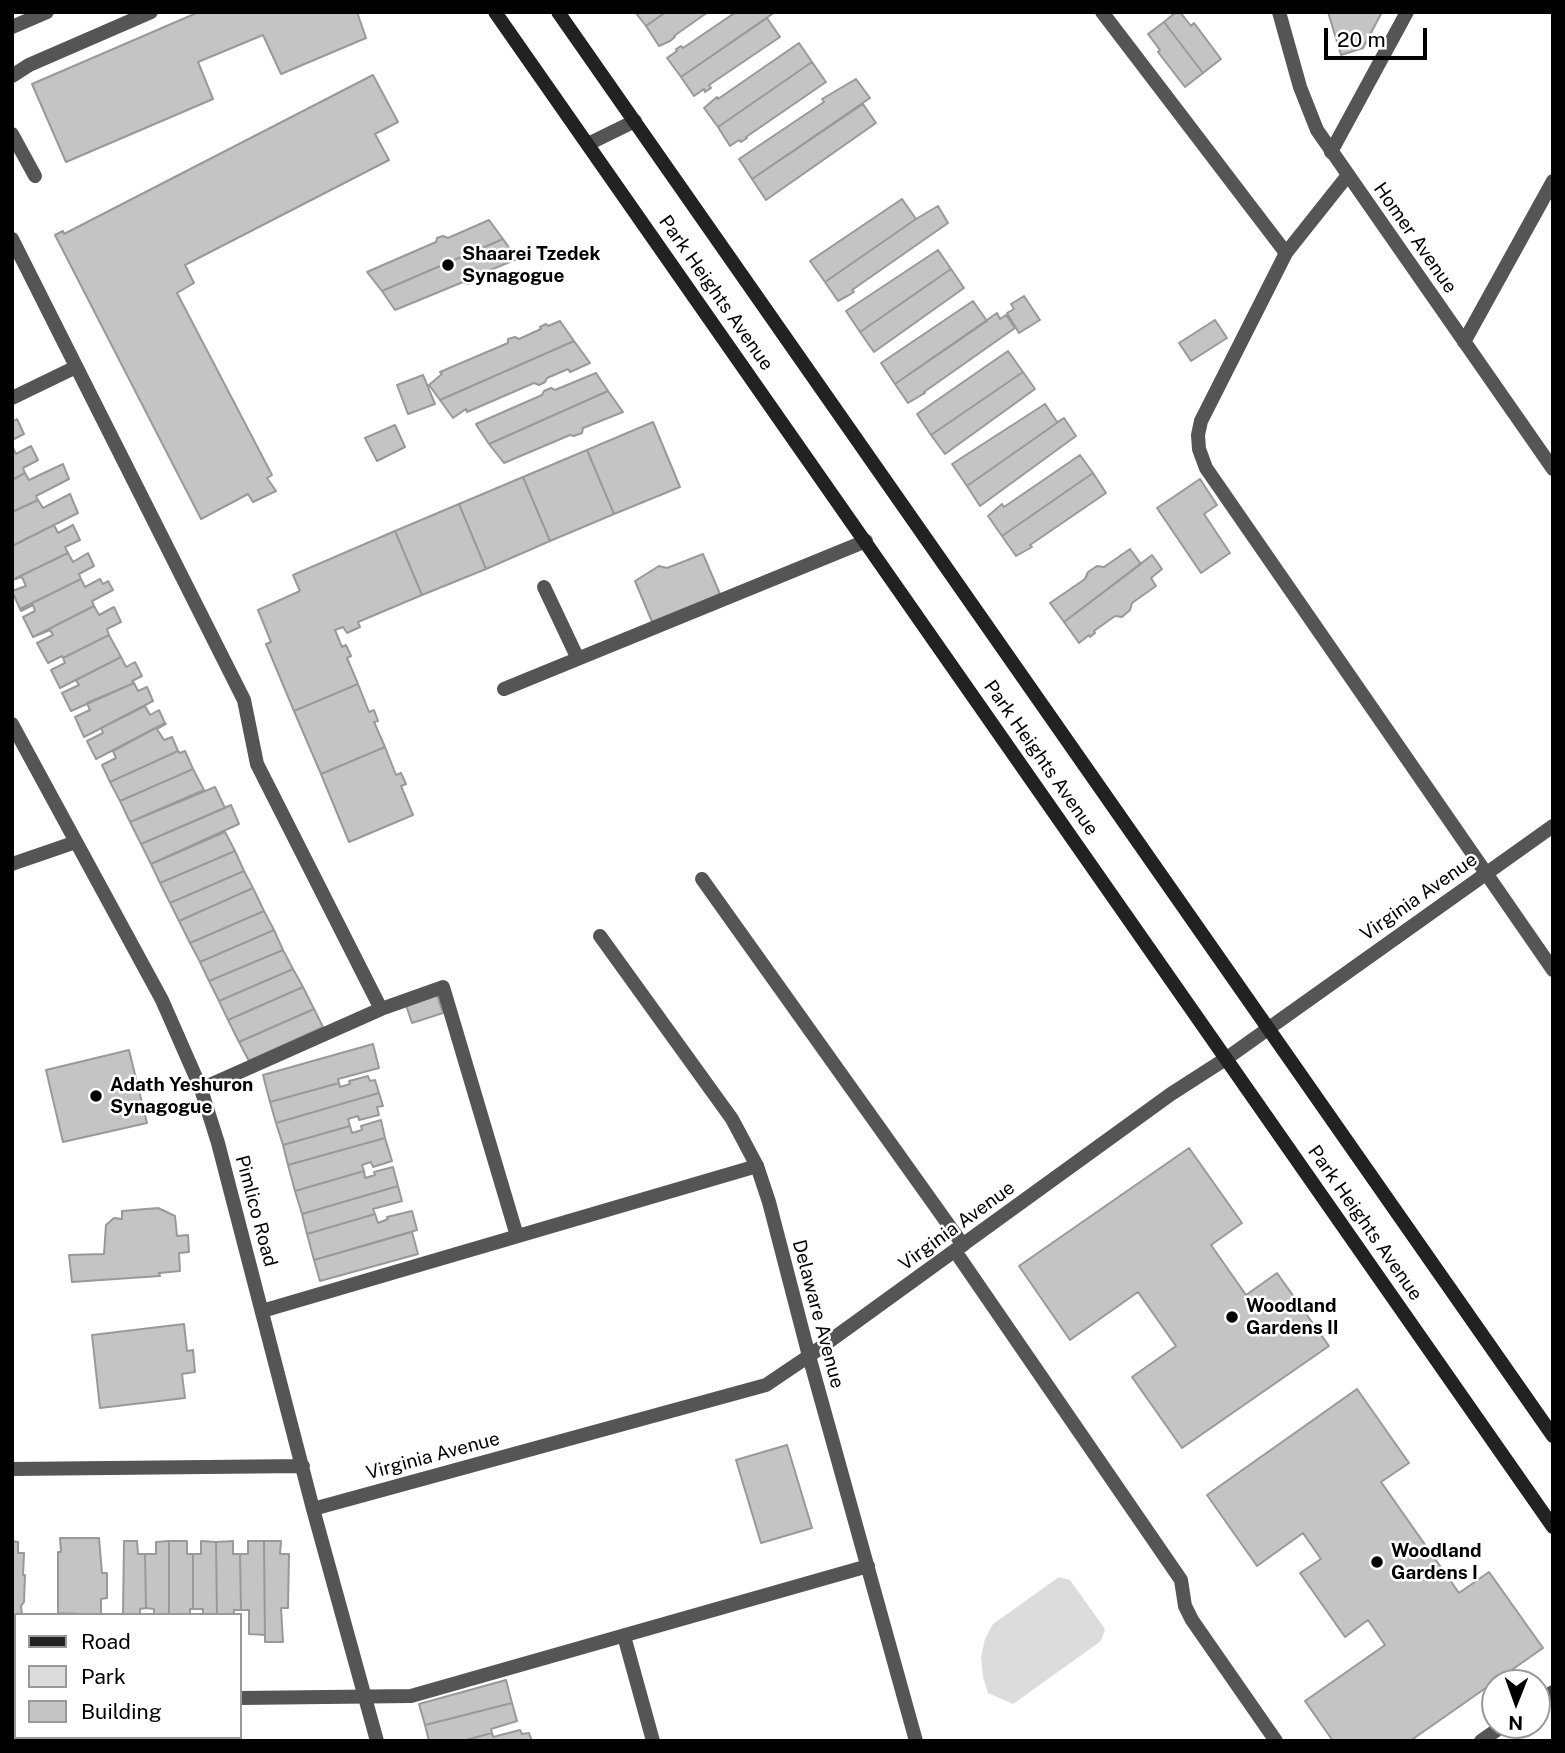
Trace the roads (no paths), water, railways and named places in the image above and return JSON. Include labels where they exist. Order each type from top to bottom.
[{"type":"main road","name":"Park Heights Avenue","points":[[495,12],[1553,1527]]},
{"type":"main road","name":"Park Heights Avenue","points":[[558,12],[1553,1436]]},
{"type":"street","points":[[12,27],[47,12]]},
{"type":"street","points":[[12,76],[29,65],[151,12]]},
{"type":"street","points":[[1102,12],[1286,253]]},
{"type":"street","name":"Homer Avenue","points":[[1279,12],[1300,88],[1317,130],[1553,469]]},
{"type":"street","points":[[1331,152],[1407,12]]},
{"type":"street","points":[[587,144],[635,121]]},
{"type":"street","points":[[12,134],[35,176]]},
{"type":"street","points":[[1348,175],[1286,253],[1201,421],[1199,449],[1206,468],[1553,970]]},
{"type":"street","points":[[1464,342],[1553,181]]},
{"type":"street","points":[[12,239],[244,700],[257,764],[381,1009]]},
{"type":"street","points":[[12,398],[76,367]]},
{"type":"street","points":[[504,689],[866,541]]},
{"type":"street","points":[[544,587],[578,659]]},
{"type":"street","name":"Pimlico Road","points":[[12,723],[162,1000],[201,1089],[218,1143],[313,1509],[377,1741]]},
{"type":"street","name":"Virginia Avenue","points":[[313,1509],[766,1385],[1171,1094],[1227,1058],[1553,826]]},
{"type":"street","points":[[12,864],[76,842]]},
{"type":"street","points":[[702,879],[959,1248],[1181,1580],[1185,1606],[1192,1620],[1276,1741]]},
{"type":"street","name":"Delaware Avenue","points":[[600,936],[732,1119],[757,1166],[916,1741]]},
{"type":"street","points":[[201,1089],[381,1009],[443,987],[517,1236]]},
{"type":"street","points":[[262,1311],[757,1166]]},
{"type":"street","points":[[12,1469],[303,1466]]},
{"type":"street","points":[[242,1698],[411,1696],[868,1566]]},
{"type":"street","points":[[624,1636],[653,1741]]},
{"type":"place","name":"Shaarei Tzedek Synagogue","points":[[448,265]]},
{"type":"place","name":"Adath Yeshuron Synagogue","points":[[96,1096]]},
{"type":"place","name":"Woodland Gardens II","points":[[1232,1317]]},
{"type":"place","name":"Woodland Gardens I","points":[[1377,1562]]}]
